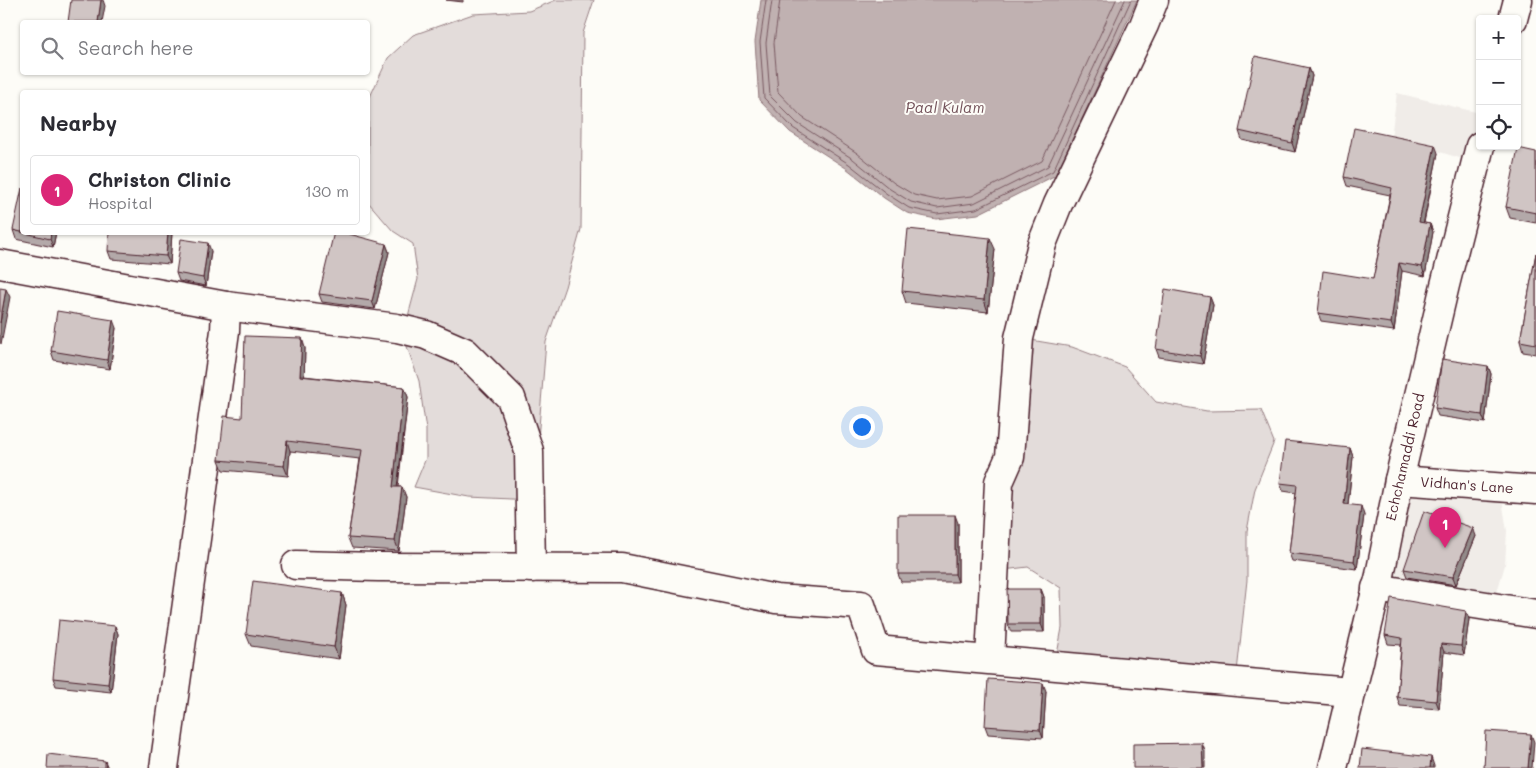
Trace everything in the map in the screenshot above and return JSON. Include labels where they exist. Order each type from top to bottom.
[{"type":"street","points":[[990,659],[999,482],[1010,456],[1019,338],[1042,244],[1058,204],[1144,25],[1154,0]]},
{"type":"street","points":[[1514,15],[1518,0]]},
{"type":"street","name":"Echchamaddi Road","points":[[1333,768],[1445,285],[1479,150]]},
{"type":"street","points":[[0,264],[226,306],[397,328],[426,335],[465,352],[511,398],[529,451],[531,568]]},
{"type":"street","points":[[164,768],[225,331],[226,306]]},
{"type":"street","name":"Vidhan's Lane","points":[[1399,480],[1536,490]]},
{"type":"street","points":[[296,565],[622,568],[776,599],[861,605],[876,650],[1350,692]]},
{"type":"street","points":[[1376,588],[1536,614]]},
{"type":"shaded area","points":[[556,0],[594,0],[583,33],[581,229],[565,287],[546,342],[533,500],[469,497],[414,487],[426,458],[426,430],[419,381],[403,335],[418,279],[413,244],[393,231],[370,204],[370,97],[388,58],[413,35],[473,14],[529,11]]},
{"type":"shaded area","points":[[1397,93],[1476,112],[1476,150],[1479,150],[1476,163],[1391,137]]},
{"type":"shaded area","points":[[1019,338],[1072,347],[1125,367],[1156,402],[1207,411],[1261,410],[1274,442],[1255,489],[1247,531],[1247,580],[1236,681],[1055,665],[1062,628],[1061,588],[1028,567],[995,571]]},
{"type":"shaded area","points":[[1399,480],[1502,500],[1507,531],[1505,565],[1495,599],[1380,575]]},
{"type":"water","name":"Paal Kulam","points":[[761,0],[1137,0],[1056,175],[978,214],[936,219],[907,213],[884,198],[846,168],[790,132],[759,100],[755,42]]},
{"type":"building","points":[[71,0],[101,0],[98,20],[68,20]]},
{"type":"building","points":[[1255,56],[1309,68],[1292,143],[1239,131]]},
{"type":"building","points":[[1354,128],[1435,145],[1419,222],[1430,224],[1422,267],[1399,263],[1391,323],[1318,313],[1323,271],[1373,279],[1392,188],[1344,177]]},
{"type":"building","points":[[1521,149],[1536,152],[1536,213],[1506,207],[1518,150]]},
{"type":"building","points":[[20,197],[20,232],[13,230]]},
{"type":"building","points":[[908,229],[990,238],[984,300],[902,291]]},
{"type":"building","points":[[34,235],[51,235],[50,239]]},
{"type":"building","points":[[109,235],[168,235],[166,256],[108,251]]},
{"type":"building","points":[[333,235],[353,235],[386,244],[372,301],[319,294]]},
{"type":"building","points":[[181,239],[208,243],[203,278],[176,273]]},
{"type":"building","points":[[1536,253],[1536,344],[1520,341]]},
{"type":"building","points":[[0,288],[6,289],[0,323]]},
{"type":"building","points":[[1165,289],[1210,297],[1200,356],[1156,349]]},
{"type":"building","points":[[57,311],[113,320],[107,360],[51,351]]},
{"type":"building","points":[[245,336],[302,338],[300,376],[404,387],[393,487],[402,487],[395,541],[348,538],[362,450],[287,441],[284,466],[219,460],[224,416],[242,418]]},
{"type":"building","points":[[1442,359],[1488,366],[1482,415],[1435,408]]},
{"type":"building","points":[[1285,441],[1350,448],[1344,504],[1361,506],[1354,561],[1289,553],[1297,485],[1280,483]]},
{"type":"building","points":[[1424,511],[1473,528],[1453,577],[1404,569]]},
{"type":"building","points":[[898,515],[955,515],[955,574],[898,574]]},
{"type":"building","points":[[253,581],[342,593],[334,647],[246,634]]},
{"type":"building","points":[[1007,589],[1041,589],[1041,624],[1008,624]]},
{"type":"building","points":[[1391,598],[1466,611],[1461,646],[1441,644],[1436,701],[1397,697],[1402,638],[1385,635]]},
{"type":"building","points":[[59,620],[115,626],[108,684],[53,678]]},
{"type":"building","points":[[988,679],[1043,683],[1040,730],[985,726]]},
{"type":"building","points":[[1486,731],[1531,734],[1528,768],[1484,768]]},
{"type":"building","points":[[1202,743],[1203,768],[1133,768],[1133,744]]},
{"type":"building","points":[[1362,749],[1431,757],[1430,768],[1360,768]]},
{"type":"building","points":[[48,754],[105,761],[105,768],[47,768]]},
{"type":"place","name":"Christon Clinic","points":[[1445,548]]}]
